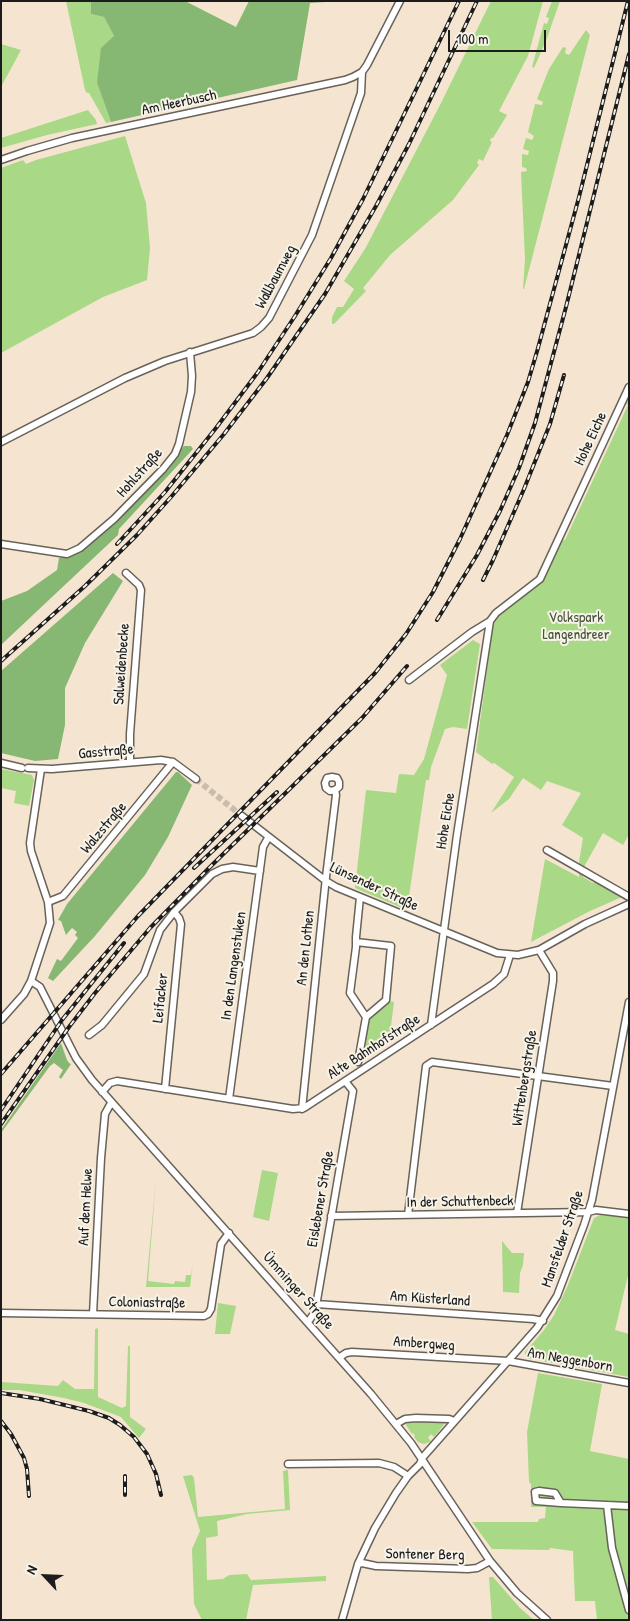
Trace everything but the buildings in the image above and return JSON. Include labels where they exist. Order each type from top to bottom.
[{"type":"street","name":"Wallbaumweg","points":[[1,442],[125,378],[165,361],[253,333],[261,328],[269,318],[312,235],[361,93],[362,72],[400,1]]},
{"type":"street","name":"Am Heerbusch","points":[[1,160],[72,138],[345,80],[362,72]]},
{"type":"street","name":"Hohlstraße","points":[[1,544],[67,554],[80,548],[114,519],[163,470],[175,454],[179,444],[192,376],[190,352]]},
{"type":"street","name":"Hohe Eiche","points":[[409,680],[472,632],[490,621],[496,613],[540,579],[629,386]]},
{"type":"street","name":"Salweidenbecke","points":[[126,573],[139,585],[141,590],[130,734],[130,762]]},
{"type":"street","name":"Hohe Eiche","points":[[431,1025],[443,932],[490,621]]},
{"type":"street","name":"Gasstraße","points":[[1,763],[41,769],[161,760],[174,762]]},
{"type":"street","points":[[174,762],[196,779]]},
{"type":"street","name":"Walzstraße","points":[[48,902],[63,896],[174,762]]},
{"type":"street","points":[[1,1020],[24,994],[31,981],[50,923],[48,902],[30,843],[41,769]]},
{"type":"street","name":"An den Lothen","points":[[302,1109],[336,795],[335,790]]},
{"type":"street","name":"Lünsender Straße","points":[[242,816],[326,882],[443,932],[494,952],[510,955]]},
{"type":"street","name":"In den Langenstuken","points":[[229,1099],[263,847],[268,838]]},
{"type":"street","points":[[547,850],[629,897]]},
{"type":"street","points":[[90,1035],[102,1025],[144,974],[156,936],[174,912],[212,874],[216,871],[233,867],[260,871]]},
{"type":"street","points":[[360,897],[350,993],[366,1018]]},
{"type":"street","points":[[510,955],[539,950],[585,924],[629,904]]},
{"type":"street","name":"Leifacker","points":[[165,1089],[181,924],[174,912]]},
{"type":"street","points":[[356,942],[391,946],[386,1000],[366,1018],[358,1062]]},
{"type":"street","name":"Wittenbergstraße","points":[[518,1213],[553,978],[550,967],[539,950]]},
{"type":"street","name":"Alte Bahnhofstraße","points":[[302,1109],[493,984],[504,974],[510,955]]},
{"type":"street","name":"Ümminger Straße","points":[[31,981],[40,988],[78,1060],[102,1092],[340,1357],[396,1424],[490,1561],[517,1593],[547,1620]]},
{"type":"street","name":"Mansfelder Straße","points":[[342,1620],[358,1564],[381,1516],[408,1476],[542,1321],[557,1296],[588,1212],[629,1002]]},
{"type":"street","points":[[408,1215],[426,1066],[432,1062],[538,1080],[613,1086]]},
{"type":"street","points":[[102,1092],[110,1084],[117,1081],[302,1109]]},
{"type":"street","name":"Eislebener Straße","points":[[308,1322],[315,1312],[352,1091],[345,1081]]},
{"type":"street","name":"Auf dem Helwe","points":[[93,1314],[105,1114],[111,1103]]},
{"type":"street","name":"In der Schuttenbeck","points":[[331,1216],[588,1212],[596,1210],[629,1214]]},
{"type":"street","name":"Coloniastraße","points":[[1,1313],[204,1316],[208,1314],[210,1309],[222,1244],[228,1233]]},
{"type":"street","name":"Am Küsterland","points":[[316,1304],[524,1318],[542,1321]]},
{"type":"street","name":"Ambergweg","points":[[340,1357],[352,1352],[508,1361]]},
{"type":"street","name":"Am Neggenborn","points":[[508,1361],[629,1383]]},
{"type":"street","points":[[396,1424],[405,1419],[416,1418],[450,1419],[454,1421]]},
{"type":"street","points":[[288,1464],[379,1463],[394,1467],[408,1476]]},
{"type":"street","points":[[561,1503],[629,1506]]},
{"type":"street","points":[[608,1505],[612,1548],[629,1610]]},
{"type":"street","name":"Sontener Berg","points":[[358,1564],[468,1569],[477,1568],[490,1561]]},
{"type":"green space","points":[[66,1],[91,1],[91,14],[104,17],[114,36],[97,83],[111,122],[106,123],[89,93],[85,90]]},
{"type":"green space","points":[[91,1],[185,1],[236,27],[249,1],[343,1],[310,3],[297,80],[111,122],[97,83],[101,48],[114,36],[104,17],[91,14]]},
{"type":"green space","points":[[491,1],[543,1],[528,56],[499,111],[507,115],[493,138],[491,138],[490,141],[492,142],[483,161],[479,159],[477,163],[479,165],[453,200],[390,255],[363,288],[366,291],[332,324],[332,317],[337,307],[343,307],[354,289],[344,281],[365,249],[440,105]]},
{"type":"green space","points":[[552,1],[560,1],[534,68],[532,67],[544,23],[547,24],[549,18],[546,17]]},
{"type":"green space","points":[[586,30],[590,35],[523,289],[525,259],[521,172],[527,171],[526,168],[522,167],[522,154],[528,155],[529,151],[523,149],[526,138],[532,140],[534,136],[528,132],[535,104],[542,105],[543,102],[537,99],[549,69],[563,47],[566,48],[565,53],[569,55]]},
{"type":"green space","points":[[1,44],[21,50],[1,87]]},
{"type":"green space","points":[[88,110],[97,124],[1,148],[1,138]]},
{"type":"green space","points":[[125,136],[146,203],[150,248],[147,280],[103,297],[1,353],[1,168],[23,160],[26,164]]},
{"type":"green space","name":"Volkspark Langendreer","points":[[629,396],[629,834],[623,845],[603,833],[585,865],[583,874],[583,877],[593,883],[596,882],[622,897],[590,911],[531,942],[545,859],[579,877],[579,862],[583,838],[562,825],[581,793],[547,781],[541,790],[523,778],[509,799],[491,813],[514,777],[476,752],[493,625],[499,615],[543,581],[563,540],[565,540],[628,405],[625,403]]},
{"type":"green space","points":[[184,446],[191,446],[193,449],[119,529],[118,535],[1,645],[1,601],[27,591],[57,570],[59,558],[88,547]]},
{"type":"green space","points":[[113,573],[123,581],[85,643],[65,688],[65,725],[58,759],[35,761],[1,753],[1,671]]},
{"type":"green space","points":[[473,640],[480,644],[467,729],[453,727],[445,729],[431,767],[429,780],[426,780],[407,910],[355,888],[366,790],[396,793],[399,774],[414,775],[424,759],[447,675],[440,665]]},
{"type":"green space","points":[[1,769],[32,775],[34,780],[29,806],[14,803],[16,791],[1,788]]},
{"type":"green space","points":[[176,772],[192,785],[168,837],[145,875],[95,936],[53,981],[48,978],[57,959],[61,961],[78,938],[75,935],[77,932],[72,928],[66,935],[61,921],[58,920],[67,904]]},
{"type":"green space","points":[[389,1001],[394,1002],[389,1042],[364,1059],[361,1054],[367,1022]]},
{"type":"green space","points":[[61,1043],[67,1060],[71,1064],[61,1079],[59,1077],[63,1070],[54,1063],[1,1133],[1,1130]]},
{"type":"green space","points":[[262,1170],[278,1173],[269,1221],[253,1217]]},
{"type":"green space","points":[[156,1179],[148,1281],[174,1284],[175,1281],[185,1282],[186,1275],[191,1275],[193,1262],[190,1287],[146,1287]]},
{"type":"green space","points":[[600,1215],[629,1218],[629,1271],[615,1330],[629,1334],[629,1377],[526,1358],[525,1352],[554,1315],[568,1285],[594,1218]]},
{"type":"green space","points":[[502,1241],[512,1253],[524,1253],[519,1293],[503,1292]]},
{"type":"green space","points":[[218,1303],[236,1306],[230,1334],[215,1334]]},
{"type":"green space","points":[[98,1328],[98,1397],[122,1408],[126,1406],[128,1346],[130,1346],[130,1417],[146,1429],[139,1438],[121,1417],[84,1403],[19,1390],[1,1390],[1,1382],[58,1386],[63,1380],[75,1389],[94,1389],[95,1329]]},
{"type":"green space","points":[[538,1373],[602,1384],[590,1451],[629,1459],[629,1620],[597,1620],[595,1601],[575,1601],[573,1551],[550,1548],[549,1550],[492,1549],[472,1522],[538,1522],[539,1519],[545,1518],[546,1507],[531,1507],[531,1484],[529,1482],[527,1432]]},
{"type":"green space","points":[[446,1422],[434,1437],[431,1434],[428,1438],[430,1442],[424,1444],[418,1442],[406,1425],[407,1423]]},
{"type":"green space","points":[[288,1470],[290,1510],[247,1514],[217,1521],[218,1536],[206,1538],[207,1580],[223,1579],[229,1575],[247,1574],[251,1580],[326,1576],[326,1581],[253,1585],[246,1620],[202,1620],[194,1604],[192,1549],[200,1531],[183,1476],[192,1475],[194,1478],[198,1517],[285,1509],[283,1471]]},
{"type":"green space","points":[[489,1577],[493,1577],[520,1608],[534,1620],[492,1620]]},
{"type":"tunnel","points":[[196,779],[242,816]]},
{"type":"railway","points":[[117,544],[165,492],[216,428],[258,372],[295,316],[331,258],[363,199],[459,1]]},
{"type":"railway","points":[[1,661],[85,586],[137,535],[224,434],[267,378],[325,294],[376,206],[409,144],[477,1]]},
{"type":"railway","points":[[1,1074],[138,916],[375,673],[406,634],[433,592],[460,539],[507,435],[528,382],[579,197],[628,1]]},
{"type":"railway","points":[[437,620],[477,555],[500,511],[519,468],[535,423],[629,54]]},
{"type":"railway","points":[[483,580],[524,489],[550,424],[564,375]]},
{"type":"railway","points":[[1,1124],[69,1027],[150,928],[362,718],[407,666]]},
{"type":"railway","points":[[194,868],[277,792]]},
{"type":"railway","points":[[1,1110],[62,1020],[124,943]]},
{"type":"railway","points":[[1,1393],[40,1399],[89,1411],[109,1418],[120,1425],[134,1437],[147,1454],[156,1474],[161,1495]]},
{"type":"railway","points":[[1,1421],[11,1434],[24,1458],[27,1469],[29,1496]]},
{"type":"railway","points":[[125,1476],[125,1495]]}]
